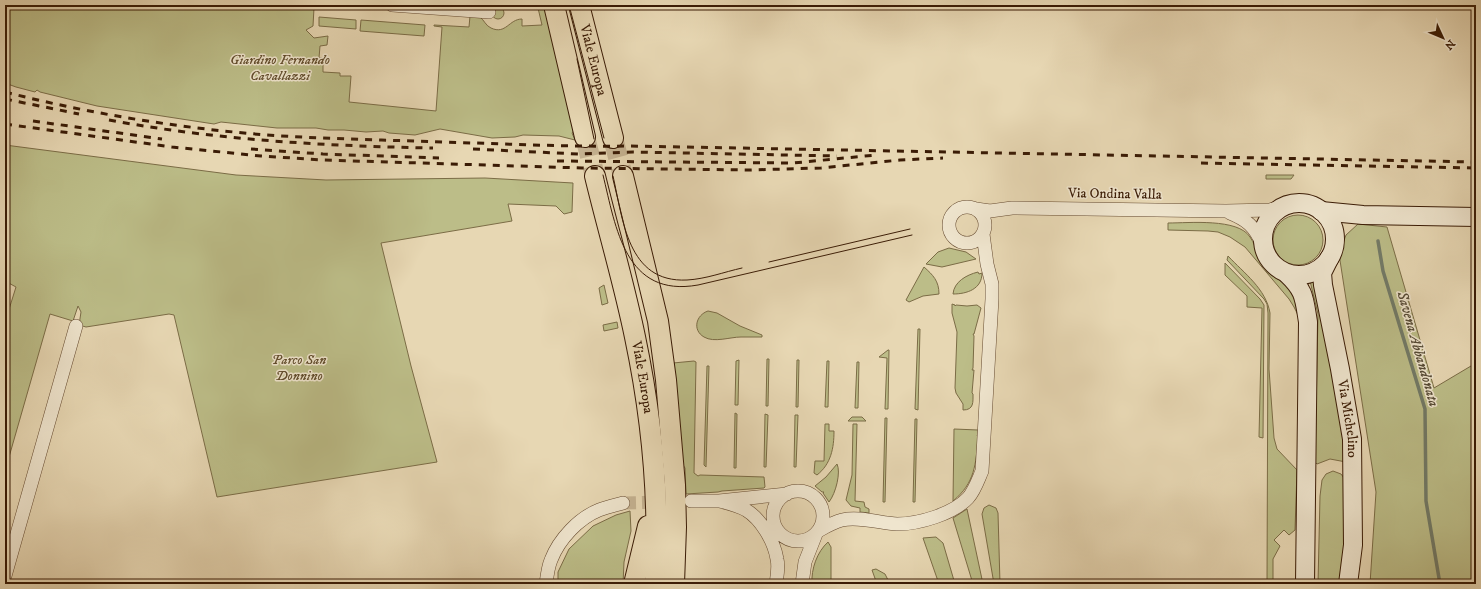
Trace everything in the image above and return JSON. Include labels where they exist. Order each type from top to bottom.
[{"type":"main road","name":"Viale Europa","points":[[554,5],[586,137]]},
{"type":"main road","name":"Viale Europa","points":[[579,5],[613,138]]},
{"type":"main road","name":"Viale Europa","points":[[595,176],[636,339],[648,407],[654,480],[656,530],[655,584]]},
{"type":"main road","name":"Viale Europa","points":[[623,176],[658,321],[665,373],[676,527],[674,584]]},
{"type":"main road","points":[[634,584],[647,534],[654,480]]},
{"type":"street","points":[[392,5],[489,12]]},
{"type":"street","points":[[1287,274],[1299,275],[1311,273],[1322,267],[1332,251],[1335,236],[1332,226],[1328,218],[1321,211],[1311,205],[1299,203],[1283,206],[1274,213],[1267,222],[1263,232],[1262,243],[1270,262],[1287,274],[1304,295],[1308,322],[1305,584]]},
{"type":"street","name":"Via Ondina Valla","points":[[976,209],[990,211],[1012,208],[1226,211],[1270,210],[1283,206]]},
{"type":"street","points":[[691,501],[719,501],[795,492],[809,494],[832,515],[842,520],[898,524],[922,522],[958,506],[968,498],[976,486],[982,470],[992,284],[987,264],[984,230],[982,214],[976,209],[968,207],[959,209],[953,214],[949,222],[953,237],[961,242],[969,243],[977,240],[984,230],[992,219],[1003,210]]},
{"type":"street","name":"Via Ondina Valla","points":[[1226,211],[1248,222],[1262,243]]},
{"type":"street","points":[[1321,211],[1363,214],[1476,217]]},
{"type":"street","name":"Via Michelino","points":[[1348,584],[1354,545],[1352,439],[1322,273],[1341,229],[1350,220],[1363,214]]},
{"type":"street","points":[[969,243],[980,253],[987,264]]},
{"type":"street","points":[[5,576],[76,326]]},
{"type":"street","points":[[787,494],[780,499],[776,506],[774,522],[782,536],[789,540],[805,540],[830,524],[842,520]]},
{"type":"street","points":[[719,501],[734,504],[747,510],[758,520],[774,547],[778,560]]},
{"type":"street","points":[[546,584],[551,560],[560,544],[570,532],[583,520],[600,510],[623,503]]},
{"type":"street","points":[[802,584],[808,550],[818,532],[823,518],[821,506]]},
{"type":"street","points":[[776,584],[778,560],[777,529]]},
{"type":"green space","name":"Giardino Fernando Cavallazzi","points":[[5,5],[306,5],[314,8],[313,26],[306,30],[314,38],[328,36],[327,45],[320,46],[319,58],[323,58],[323,72],[340,73],[340,76],[351,76],[349,102],[436,111],[442,27],[434,25],[469,27],[470,16],[480,17],[489,27],[496,30],[500,30],[514,21],[522,19],[522,26],[542,25],[538,8],[517,9],[513,5],[544,5],[575,129],[572,133],[575,140],[559,136],[523,135],[515,137],[492,138],[440,129],[415,135],[389,133],[383,131],[366,132],[316,128],[277,128],[221,122],[214,124],[97,106],[37,90],[35,92],[5,83]]},
{"type":"green space","points":[[496,7],[500,7],[504,13],[500,19],[496,19],[492,15],[492,11]]},
{"type":"green space","points":[[319,17],[356,20],[356,29],[319,26]]},
{"type":"green space","points":[[361,20],[425,25],[424,36],[360,31]]},
{"type":"green space","name":"Parco San Donnino","points":[[5,145],[236,175],[326,180],[485,178],[573,183],[572,212],[564,214],[556,206],[508,204],[512,221],[381,243],[411,366],[437,462],[217,497],[174,315],[169,314],[86,327],[79,325],[81,312],[78,306],[73,321],[50,314],[5,471],[5,322],[16,287],[5,281]]},
{"type":"green space","points":[[1266,175],[1294,175],[1291,179],[1266,179]]},
{"type":"green space","points":[[1298,215],[1308,217],[1316,222],[1321,230],[1323,240],[1321,250],[1316,258],[1308,263],[1298,265],[1288,263],[1280,258],[1275,250],[1273,240],[1275,230],[1280,222],[1288,217]]},
{"type":"green space","points":[[1200,222],[1224,224],[1244,231],[1253,241],[1265,268],[1270,274],[1286,284],[1293,292],[1299,317],[1289,299],[1245,247],[1230,237],[1218,232],[1168,230],[1168,223]]},
{"type":"green space","points":[[1358,224],[1387,227],[1434,388],[1476,363],[1476,584],[1370,584],[1376,492],[1339,254],[1346,235]]},
{"type":"green space","points":[[949,248],[966,252],[976,259],[942,267],[926,264],[938,252]]},
{"type":"green space","points":[[1228,256],[1254,282],[1268,304],[1270,313],[1269,369],[1274,438],[1277,449],[1297,470],[1295,530],[1289,535],[1284,530],[1274,540],[1280,546],[1273,559],[1273,584],[1267,584],[1267,304],[1227,260]]},
{"type":"green space","points":[[1225,263],[1264,305],[1263,438],[1259,437],[1262,308],[1247,307],[1247,296],[1225,275]]},
{"type":"green space","points":[[924,267],[935,279],[938,285],[939,294],[923,296],[909,302],[906,300]]},
{"type":"green space","points":[[978,272],[979,274],[982,273],[977,287],[968,292],[953,294],[956,286],[961,280]]},
{"type":"green space","points":[[1314,278],[1344,422],[1346,462],[1330,459],[1317,464],[1315,462],[1318,314],[1310,281]]},
{"type":"green space","points":[[604,285],[608,303],[602,305],[599,288]]},
{"type":"green space","points":[[952,304],[955,306],[977,305],[981,308],[973,334],[973,403],[967,410],[963,410],[963,404],[956,393],[955,388],[957,332],[952,313]]},
{"type":"green space","points":[[708,311],[717,313],[740,326],[762,335],[762,337],[737,337],[717,340],[708,339],[700,334],[697,323],[698,319]]},
{"type":"green space","points":[[617,322],[618,328],[604,331],[603,325]]},
{"type":"green space","points":[[918,329],[920,329],[918,410],[915,409]]},
{"type":"green space","points":[[888,350],[888,409],[885,409],[887,358],[879,357]]},
{"type":"green space","points":[[767,359],[769,359],[768,406],[766,406]]},
{"type":"green space","points":[[739,360],[738,405],[735,405],[736,361]]},
{"type":"green space","points":[[797,360],[799,360],[798,407],[796,407]]},
{"type":"green space","points":[[827,361],[829,361],[828,407],[825,407]]},
{"type":"green space","points":[[696,362],[694,473],[698,476],[764,477],[764,488],[686,494],[685,468],[683,465],[673,363]]},
{"type":"green space","points":[[857,362],[859,362],[858,408],[855,408]]},
{"type":"green space","points":[[707,366],[709,366],[706,467],[704,465]]},
{"type":"green space","points":[[735,413],[737,414],[736,468],[734,468]]},
{"type":"green space","points":[[765,414],[768,415],[766,467],[764,467]]},
{"type":"green space","points":[[795,415],[798,415],[796,467],[794,467]]},
{"type":"green space","points":[[852,417],[862,417],[866,421],[848,421]]},
{"type":"green space","points":[[885,418],[887,418],[885,502],[883,502]]},
{"type":"green space","points":[[915,419],[917,419],[915,502],[913,502]]},
{"type":"green space","points":[[825,424],[829,424],[829,431],[834,431],[833,444],[829,461],[817,475],[814,473],[815,461],[824,461]]},
{"type":"green space","points":[[853,424],[857,424],[855,501],[864,502],[865,507],[869,509],[869,513],[860,512],[860,508],[851,506],[846,500],[852,475]]},
{"type":"green space","points":[[954,429],[978,430],[978,437],[975,464],[970,480],[966,487],[953,501]]},
{"type":"green space","points":[[837,464],[837,483],[832,498],[829,502],[823,493],[824,492],[815,486],[826,477]]},
{"type":"green space","points":[[1333,471],[1341,474],[1344,478],[1345,557],[1341,584],[1318,584],[1320,496],[1322,480],[1326,474]]},
{"type":"green space","points":[[989,505],[996,508],[998,513],[1000,584],[994,584],[982,514],[984,508]]},
{"type":"green space","points":[[967,509],[983,584],[973,584],[953,518]]},
{"type":"green space","points":[[630,511],[631,531],[624,562],[623,584],[558,584],[558,572],[569,549],[593,526],[616,515]]},
{"type":"green space","points":[[936,537],[943,543],[955,584],[939,584],[923,538]]},
{"type":"green space","points":[[828,542],[831,547],[831,584],[812,584],[816,561],[824,546]]},
{"type":"green space","points":[[876,569],[885,574],[890,584],[877,584],[872,570]]},
{"type":"waterway","name":"Savena Abbandonata","points":[[1378,241],[1383,271],[1425,409],[1426,501],[1440,584]]},
{"type":"tunnel","points":[[585,137],[595,176]]},
{"type":"tunnel","points":[[613,138],[623,176]]},
{"type":"tunnel","points":[[623,503],[664,502]]},
{"type":"tram line","points":[[569,5],[604,138]]},
{"type":"tram line","points":[[577,59],[594,139]]},
{"type":"tram line","points":[[603,175],[613,216],[628,255],[639,270],[654,281],[673,286],[698,285],[912,235]]},
{"type":"tram line","points":[[613,176],[620,211],[631,245],[640,260],[652,271],[667,278],[687,280],[708,277],[742,268]]},
{"type":"tram line","points":[[769,262],[910,229]]},
{"type":"railway","points":[[5,92],[70,107],[168,124],[234,132],[311,138],[561,146],[631,146],[1476,162]]},
{"type":"railway","points":[[5,99],[79,114]]},
{"type":"railway","points":[[109,120],[190,133],[271,141],[352,146],[433,148]]},
{"type":"railway","points":[[33,121],[162,139]]},
{"type":"railway","points":[[5,124],[172,147],[261,156],[323,160],[582,168],[749,170],[821,168],[900,160],[943,158]]},
{"type":"railway","points":[[251,149],[323,154],[439,158]]},
{"type":"railway","points":[[473,149],[578,154],[633,152],[837,156]]},
{"type":"railway","points":[[557,161],[793,163],[876,155]]},
{"type":"railway","points":[[1201,163],[1476,168]]}]
